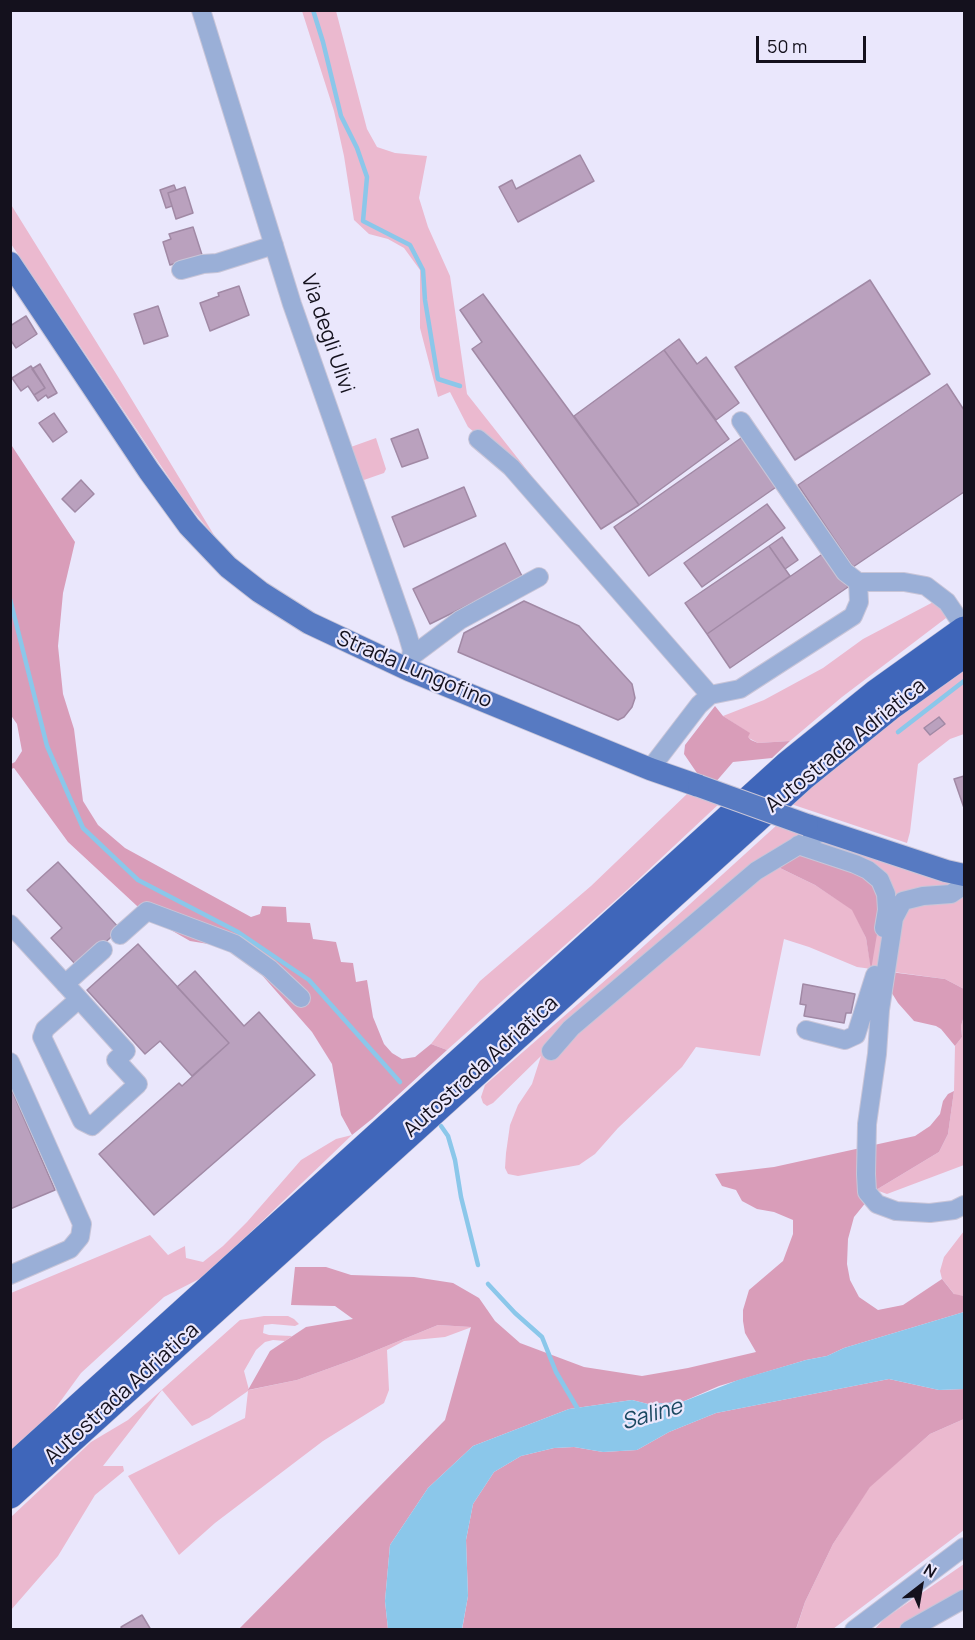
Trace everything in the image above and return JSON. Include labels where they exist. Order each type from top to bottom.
[{"type":"highway","name":"Autostrada Adriatica","points":[[10,1495],[787,765],[876,693],[964,628]]},
{"type":"highway","name":"Autostrada Adriatica","points":[[468,1066],[803,777],[891,706],[964,654]]},
{"type":"highway","name":"Autostrada Adriatica","points":[[10,1468],[370,1155]]},
{"type":"main road","name":"Strada Lungofino","points":[[10,263],[149,471],[189,526],[228,567],[285,609],[339,638],[411,663],[650,769],[815,828],[964,876]]},
{"type":"street","name":"Via degli Ulivi","points":[[201,10],[310,356],[397,603],[412,650],[411,663]]},
{"type":"street","points":[[181,270],[217,263],[274,245]]},
{"type":"street","points":[[741,421],[845,572],[858,582],[914,582],[936,592],[947,602],[964,628]]},
{"type":"street","points":[[478,439],[511,467],[710,695]]},
{"type":"street","points":[[411,663],[460,620],[539,577]]},
{"type":"street","points":[[650,769],[710,695],[740,688],[853,616],[859,602],[858,582]]},
{"type":"street","points":[[551,1051],[571,1028],[747,879],[798,845],[815,828]]},
{"type":"street","points":[[798,845],[868,870],[880,880],[886,894],[887,910],[873,986],[856,1035],[845,1040],[806,1030]]},
{"type":"street","points":[[964,885],[951,894],[923,896],[903,901],[894,918],[880,1010],[877,1054],[867,1124],[866,1174],[867,1192],[877,1204],[896,1211],[930,1213],[954,1210],[964,1205]]},
{"type":"street","points":[[120,935],[147,911],[235,944],[270,969],[301,998]]},
{"type":"street","points":[[10,924],[79,999],[126,1052],[117,1060],[138,1084],[92,1126],[82,1121],[42,1037],[45,1029],[79,999]]},
{"type":"street","points":[[65,984],[103,950]]},
{"type":"street","points":[[10,1062],[82,1224],[80,1237],[70,1249],[10,1275]]},
{"type":"street","points":[[854,1629],[964,1548]]},
{"type":"street","points":[[909,1629],[964,1599]]},
{"type":"shaded area","points":[[302,11],[336,11],[367,129],[377,147],[395,153],[427,156],[419,198],[428,227],[450,276],[467,394],[613,579],[487,443],[468,427],[450,392],[438,397],[420,328],[420,270],[404,248],[388,239],[369,234],[354,220],[334,111]]},
{"type":"shaded area","points":[[10,203],[217,540],[182,497],[11,244]]},
{"type":"shaded area","points":[[376,438],[386,469],[384,473],[361,481],[348,448]]},
{"type":"shaded area","points":[[10,443],[75,542],[63,593],[58,646],[63,694],[74,729],[83,801],[98,825],[125,848],[251,917],[260,914],[262,906],[286,907],[287,922],[310,923],[313,939],[336,942],[341,962],[353,963],[356,982],[367,980],[373,1017],[384,1044],[392,1053],[402,1059],[415,1057],[431,1044],[447,1050],[352,1135],[341,1115],[332,1064],[312,1032],[239,949],[190,941],[150,918],[68,842],[14,768],[11,769],[11,764],[22,751],[17,724],[10,714]]},
{"type":"shaded area","points":[[939,599],[950,615],[842,697],[790,741],[758,743],[747,737],[749,733],[723,716],[764,700],[823,668],[863,639]]},
{"type":"shaded area","points":[[964,669],[964,734],[950,739],[918,764],[907,843],[791,804],[888,724]]},
{"type":"shaded area","points":[[715,706],[723,716],[750,733],[748,737],[751,740],[758,743],[790,741],[772,758],[733,762],[714,784],[699,776],[684,754],[685,745]]},
{"type":"shaded area","points":[[688,793],[721,802],[627,890],[447,1050],[431,1044],[480,981],[591,886]]},
{"type":"shaded area","points":[[778,824],[964,886],[964,989],[945,979],[857,967],[784,939],[760,1056],[696,1047],[682,1067],[618,1128],[595,1154],[579,1165],[518,1176],[508,1174],[505,1168],[510,1125],[518,1105],[532,1084],[541,1056],[493,1103],[487,1106],[481,1097],[485,1085],[624,964]],"holes":[[[761,864],[869,878],[871,967],[866,938],[853,910],[815,885],[780,868]]]},
{"type":"shaded area","points":[[784,844],[869,878],[879,893],[880,916],[871,970],[866,938],[852,910],[815,885],[780,868],[760,864]]},
{"type":"shaded area","points":[[890,972],[945,979],[964,989],[962,1037],[955,1046],[941,1029],[914,1021],[898,1003],[890,990]]},
{"type":"shaded area","points":[[964,1016],[964,1165],[887,1194],[876,1190],[939,1152],[948,1134],[954,1091],[955,1046],[962,1037],[961,1026]]},
{"type":"shaded area","points":[[954,1091],[948,1134],[939,1152],[876,1190],[854,1217],[848,1239],[847,1264],[850,1280],[859,1297],[878,1310],[903,1305],[942,1279],[954,1294],[964,1296],[964,1312],[844,1348],[827,1356],[719,1386],[682,1402],[648,1404],[632,1400],[569,1409],[473,1446],[428,1488],[390,1545],[385,1601],[388,1629],[238,1630],[445,1420],[471,1327],[438,1325],[297,1380],[248,1390],[270,1351],[306,1327],[353,1319],[335,1306],[291,1305],[295,1267],[326,1267],[351,1275],[414,1277],[453,1283],[479,1298],[495,1321],[520,1343],[584,1367],[642,1376],[756,1352],[745,1333],[743,1310],[749,1290],[783,1261],[793,1234],[793,1220],[774,1212],[757,1209],[742,1201],[736,1190],[722,1186],[715,1174],[774,1167],[915,1136],[930,1126],[940,1114],[943,1101],[948,1094]]},
{"type":"shaded area","points":[[352,1135],[205,1276],[164,1297],[81,1373],[49,1417],[11,1452],[11,1293],[150,1235],[168,1255],[185,1246],[186,1258],[203,1262],[247,1222],[301,1160],[336,1139]]},
{"type":"shaded area","points":[[964,1231],[964,1296],[955,1295],[942,1279],[940,1271],[944,1257]]},
{"type":"shaded area","points":[[264,1316],[288,1316],[299,1324],[295,1326],[264,1325],[263,1333],[292,1336],[285,1341],[265,1342],[256,1350],[244,1371],[249,1390],[297,1380],[438,1325],[472,1327],[445,1337],[404,1341],[387,1350],[389,1390],[384,1403],[323,1441],[215,1523],[179,1555],[128,1476],[245,1418],[248,1391],[209,1418],[192,1426],[162,1390],[103,1466],[123,1466],[124,1471],[95,1495],[58,1556],[11,1610],[11,1517],[91,1442],[128,1420],[240,1320]]},
{"type":"shaded area","points":[[889,1379],[939,1390],[964,1389],[964,1419],[930,1434],[870,1487],[833,1544],[805,1602],[796,1629],[462,1630],[468,1596],[466,1540],[473,1504],[494,1472],[521,1456],[554,1448],[574,1447],[603,1452],[637,1450],[669,1432],[716,1413]]},
{"type":"shaded area","points":[[964,1419],[964,1530],[833,1629],[796,1630],[805,1602],[833,1544],[870,1486],[930,1434]]},
{"type":"shaded area","points":[[964,1564],[964,1594],[904,1629],[874,1630],[884,1619]]},
{"type":"water","name":"Saline","points":[[964,1312],[964,1389],[939,1390],[889,1379],[716,1413],[669,1432],[637,1450],[603,1452],[574,1447],[554,1448],[521,1456],[494,1472],[473,1504],[466,1540],[468,1596],[462,1629],[388,1629],[385,1601],[390,1545],[428,1488],[473,1446],[569,1409],[632,1400],[648,1404],[682,1402],[738,1380],[827,1356],[844,1348]]},
{"type":"building","points":[[580,155],[594,181],[518,222],[499,187],[512,180],[516,189]]},
{"type":"building","points":[[174,185],[176,190],[168,193],[172,206],[166,208],[160,190]]},
{"type":"building","points":[[185,187],[193,213],[176,219],[168,193]]},
{"type":"building","points":[[193,227],[204,261],[183,261],[170,265],[163,242],[171,239],[169,234]]},
{"type":"building","points":[[870,280],[930,374],[795,460],[735,367]]},
{"type":"building","points":[[239,286],[249,315],[210,331],[200,303],[219,296],[218,293]]},
{"type":"building","points":[[483,294],[639,505],[601,529],[472,349],[482,342],[460,310]]},
{"type":"building","points":[[158,306],[168,336],[144,344],[134,314]]},
{"type":"building","points":[[26,316],[37,334],[16,348],[10,339],[10,326]]},
{"type":"building","points":[[679,339],[697,364],[706,357],[739,403],[716,420],[664,350]]},
{"type":"building","points":[[664,350],[729,439],[639,505],[574,416]]},
{"type":"building","points":[[40,364],[57,393],[48,398],[46,395],[38,401],[34,395],[45,388],[32,369]]},
{"type":"building","points":[[31,366],[45,388],[34,395],[28,386],[21,391],[12,378]]},
{"type":"building","points":[[947,384],[964,410],[964,492],[853,567],[798,485]]},
{"type":"building","points":[[54,413],[67,432],[53,442],[39,423]]},
{"type":"building","points":[[418,429],[428,458],[402,467],[391,439]]},
{"type":"building","points":[[744,436],[779,485],[649,576],[614,527]]},
{"type":"building","points":[[81,480],[94,494],[75,512],[62,499]]},
{"type":"building","points":[[464,487],[476,516],[404,547],[392,517]]},
{"type":"building","points":[[767,504],[785,528],[702,587],[684,563]]},
{"type":"building","points":[[782,537],[798,560],[785,569],[769,546]]},
{"type":"building","points":[[505,543],[523,578],[430,624],[413,589]]},
{"type":"building","points":[[769,546],[790,576],[707,634],[685,603]]},
{"type":"building","points":[[824,553],[848,587],[730,668],[707,634]]},
{"type":"building","points":[[524,601],[579,626],[632,684],[635,698],[632,707],[624,717],[618,720],[458,652],[464,633]]},
{"type":"building","points":[[939,717],[945,724],[930,735],[924,728]]},
{"type":"building","points":[[964,776],[964,808],[954,779]]},
{"type":"building","points":[[58,862],[120,929],[78,967],[51,938],[62,928],[27,890]]},
{"type":"building","points":[[138,944],[229,1043],[192,1076],[160,1041],[145,1054],[87,990]]},
{"type":"building","points":[[195,971],[244,1026],[259,1012],[315,1075],[154,1215],[99,1154],[179,1083],[182,1086],[229,1043],[177,987]]},
{"type":"building","points":[[803,984],[855,994],[851,1013],[846,1013],[844,1023],[804,1016],[806,1005],[800,1004]]},
{"type":"building","points":[[10,1086],[55,1190],[10,1209]]},
{"type":"building","points":[[142,1615],[151,1630],[123,1630],[121,1627]]},
{"type":"waterway","points":[[313,10],[341,116],[357,148],[367,177],[363,221],[410,245],[423,270],[425,300],[438,379],[460,386]]},
{"type":"waterway","points":[[10,599],[47,746],[83,828],[138,880],[238,932],[309,980],[400,1082]]},
{"type":"waterway","points":[[898,732],[964,681]]},
{"type":"waterway","points":[[441,1126],[448,1136],[455,1160],[461,1197],[478,1265]]},
{"type":"waterway","points":[[488,1284],[542,1337],[556,1372],[579,1411]]}]
